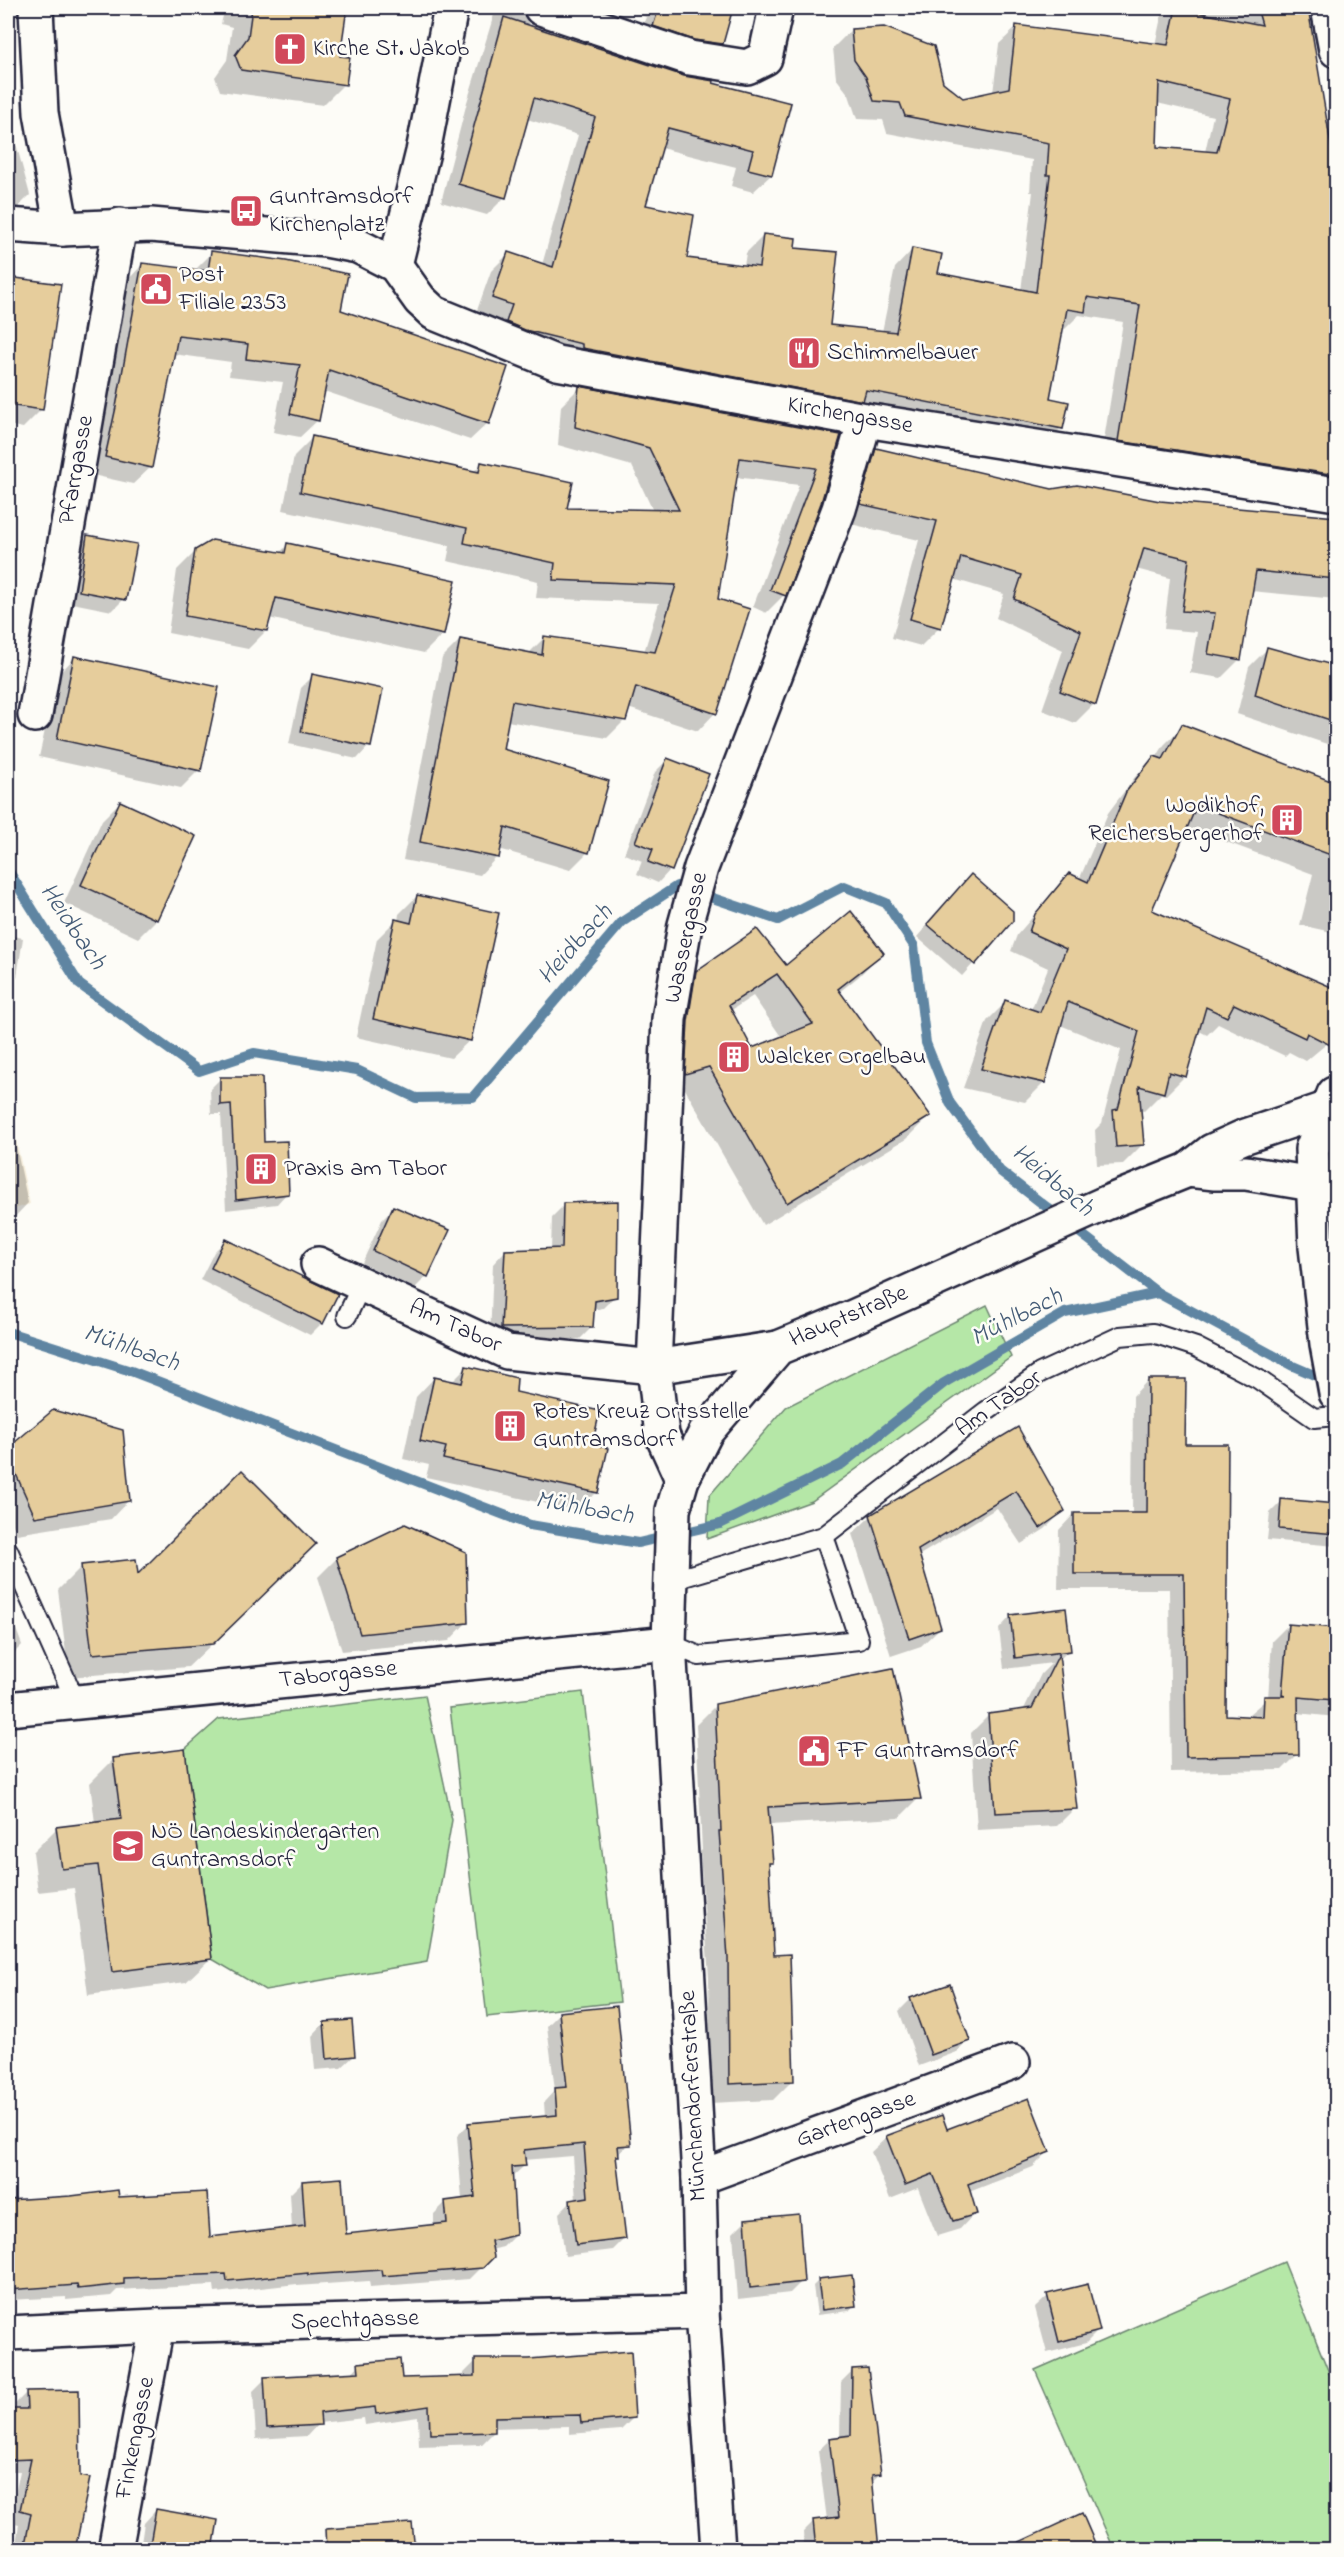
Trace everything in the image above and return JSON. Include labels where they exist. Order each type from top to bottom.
[{"type":"street","points":[[36,8],[40,113],[62,229]]},
{"type":"street","points":[[8,225],[62,229],[151,225],[326,240],[358,246],[395,265],[423,152],[451,8]]},
{"type":"street","points":[[541,8],[690,58],[747,67],[765,58],[776,8]]},
{"type":"street","points":[[1328,8],[1336,50]]},
{"type":"street","name":"Pfarrgasse","points":[[35,715],[120,225]]},
{"type":"street","name":"Kirchengasse","points":[[395,265],[420,300],[434,313],[557,363],[865,420],[1336,494]]},
{"type":"street","name":"Wassergasse","points":[[682,1479],[662,1435],[654,1367],[669,1019],[685,925],[701,868],[839,508],[865,420]]},
{"type":"street","points":[[1331,1099],[1312,1149],[1312,1184],[1316,1246],[1336,1393]]},
{"type":"street","name":"Hauptstraße","points":[[669,1643],[673,1510],[682,1479],[706,1432],[778,1348],[1050,1230],[1106,1203],[1188,1170],[1212,1151],[1331,1099]]},
{"type":"street","name":"Hauptstraße","points":[[1188,1170],[1246,1173],[1312,1184]]},
{"type":"street","name":"Am Tabor","points":[[318,1264],[507,1352],[654,1367],[778,1348]]},
{"type":"street","name":"Taborgasse","points":[[8,1708],[669,1643]]},
{"type":"street","name":"Münchendorferstraße","points":[[669,1643],[699,2178],[702,2312],[718,2550]]},
{"type":"street","name":"Gartengasse","points":[[699,2178],[1013,2062]]},
{"type":"street","name":"Spechtgasse","points":[[8,2333],[157,2326],[702,2312]]},
{"type":"street","name":"Finkengasse","points":[[115,2550],[157,2326]]},
{"type":"lane","points":[[347,1316],[362,1284]]},
{"type":"lane","name":"Am Tabor","points":[[670,1569],[824,1536],[986,1411],[1040,1373],[1120,1336],[1153,1333],[1196,1347],[1258,1379],[1314,1418],[1336,1416]]},
{"type":"lane","points":[[669,1643],[699,1656],[860,1640],[824,1536]]},
{"type":"lane","points":[[8,1550],[76,1702]]},
{"type":"shaded area","points":[[8,1108],[30,1204],[8,1211]]},
{"type":"green space","points":[[987,1305],[1011,1357],[812,1501],[707,1539],[709,1496],[786,1407]]},
{"type":"green space","points":[[583,1692],[620,2002],[487,2017],[450,1708]]},
{"type":"green space","points":[[425,1695],[452,1820],[427,1962],[265,1990],[212,1959],[185,1749],[219,1719]]},
{"type":"green space","points":[[1284,2262],[1336,2390],[1336,2549],[1114,2549],[1035,2370]]},
{"type":"building","name":"Kirche St. Jakob","points":[[252,8],[347,8],[340,56],[350,57],[346,85],[241,70],[235,55],[248,37]]},
{"type":"building","points":[[659,8],[733,8],[723,44],[694,40],[653,26]]},
{"type":"building","points":[[1176,8],[1262,25],[1257,8],[1308,8],[1336,175],[1336,475],[1118,441],[1140,305],[1087,297],[1085,312],[1067,309],[1050,398],[1069,402],[1063,429],[866,390],[863,401],[582,348],[582,344],[525,330],[506,322],[512,305],[492,298],[508,252],[553,267],[595,117],[534,98],[506,198],[458,184],[504,17],[684,76],[714,81],[713,83],[791,103],[772,175],[748,169],[753,150],[668,128],[646,205],[694,215],[687,258],[759,267],[763,234],[796,238],[795,248],[838,252],[830,325],[896,332],[912,248],[942,254],[938,273],[1036,292],[1050,175],[1047,175],[1049,143],[905,116],[900,103],[874,101],[866,77],[854,60],[851,29],[884,27],[934,46],[943,82],[963,98],[1009,88],[1016,25],[1168,45]],"holes":[[[1159,82],[1230,99],[1217,152],[1157,147]]]},
{"type":"building","points":[[211,251],[286,261],[348,274],[341,310],[508,367],[489,424],[329,370],[319,421],[290,414],[300,365],[246,359],[248,344],[178,336],[152,468],[105,457],[142,263],[208,271]]},
{"type":"building","points":[[8,277],[61,284],[43,410],[8,405]]},
{"type":"building","points":[[579,386],[841,435],[821,503],[786,596],[770,590],[816,468],[740,458],[718,599],[750,609],[717,714],[636,687],[626,721],[512,701],[503,749],[609,781],[589,853],[505,827],[499,858],[420,842],[460,639],[542,655],[544,636],[655,652],[676,585],[553,580],[555,563],[464,543],[467,528],[300,492],[312,436],[479,472],[481,462],[573,482],[567,508],[679,510],[649,448],[575,427]]},
{"type":"building","points":[[876,448],[1052,489],[1077,485],[1160,501],[1336,517],[1336,579],[1256,571],[1241,660],[1208,654],[1215,613],[1182,611],[1189,559],[1144,548],[1096,705],[1060,691],[1081,631],[1014,599],[1022,575],[961,557],[941,628],[910,619],[937,521],[860,504]]},
{"type":"building","points":[[87,535],[137,544],[126,600],[79,591]]},
{"type":"building","points":[[212,540],[285,553],[287,543],[456,580],[444,635],[276,598],[267,631],[185,616],[195,550]]},
{"type":"building","points":[[1267,647],[1336,666],[1336,722],[1255,695]]},
{"type":"building","points":[[74,656],[219,687],[201,771],[57,739]]},
{"type":"building","points":[[312,674],[383,689],[371,747],[301,732]]},
{"type":"building","points":[[1182,724],[1336,783],[1336,857],[1197,805],[1152,910],[1336,989],[1336,1048],[1307,1033],[1305,1038],[1234,1004],[1227,1017],[1206,1007],[1186,1077],[1169,1072],[1164,1093],[1139,1086],[1144,1145],[1116,1147],[1113,1110],[1118,1109],[1139,1031],[1068,1002],[1045,1083],[981,1069],[1005,1000],[1040,1012],[1066,949],[1029,932],[1035,914],[1069,873],[1088,882],[1126,792],[1154,756],[1163,759]]},
{"type":"building","points":[[667,758],[709,774],[672,871],[648,862],[653,849],[635,842]]},
{"type":"building","points":[[120,801],[196,836],[157,920],[81,885]]},
{"type":"building","points":[[971,874],[1013,911],[1013,921],[975,965],[927,924]]},
{"type":"building","points":[[417,895],[499,913],[471,1041],[373,1019],[395,919],[411,923]]},
{"type":"building","name":"Walcker Orgelbau","points":[[851,911],[884,953],[838,989],[931,1116],[787,1203],[709,1067],[685,1074],[688,1021],[696,971],[757,929],[786,965]],"holes":[[[777,974],[813,1024],[752,1048],[729,1005]]]},
{"type":"building","points":[[220,1077],[262,1077],[264,1142],[287,1141],[289,1194],[236,1200],[231,1104],[220,1105]]},
{"type":"building","points":[[618,1201],[617,1297],[595,1301],[593,1327],[501,1328],[505,1250],[562,1248],[563,1203]]},
{"type":"building","points":[[393,1206],[450,1230],[428,1277],[373,1251]]},
{"type":"building","points":[[225,1239],[338,1294],[323,1324],[211,1268]]},
{"type":"building","name":"Rotes Kreuz Ortsstelle Guntramsdorf","points":[[466,1366],[517,1378],[516,1392],[600,1411],[592,1445],[608,1448],[598,1493],[443,1459],[446,1447],[420,1441],[434,1377],[462,1383]]},
{"type":"building","points":[[1148,1379],[1186,1379],[1185,1444],[1228,1444],[1226,1715],[1263,1717],[1264,1696],[1285,1696],[1282,1695],[1288,1624],[1336,1628],[1334,1700],[1298,1697],[1299,1755],[1186,1757],[1184,1574],[1074,1574],[1074,1513],[1147,1513]]},
{"type":"building","points":[[53,1410],[123,1430],[130,1501],[35,1517],[8,1456],[8,1448]]},
{"type":"building","points":[[1018,1427],[1065,1511],[1040,1528],[1016,1491],[918,1550],[941,1628],[909,1639],[870,1515]]},
{"type":"building","points":[[242,1470],[316,1544],[213,1644],[92,1654],[81,1565],[136,1559],[138,1574]]},
{"type":"building","points":[[1281,1499],[1336,1504],[1336,1534],[1279,1529]]},
{"type":"building","points":[[405,1524],[466,1552],[468,1623],[360,1634],[336,1557]]},
{"type":"building","points":[[1066,1608],[1071,1651],[1015,1658],[1010,1615]]},
{"type":"building","points":[[1059,1654],[1077,1809],[995,1813],[988,1714],[1032,1708]]},
{"type":"building","name":"FF Guntramsdorf","points":[[893,1668],[921,1799],[768,1807],[773,1863],[769,1863],[774,1955],[790,1954],[794,2081],[729,2084],[728,1958],[719,1831],[721,1831],[715,1704]]},
{"type":"building","name":"NÖ Landeskindergarten Guntramsdorf","points":[[185,1749],[212,1959],[112,1972],[98,1865],[62,1869],[56,1827],[121,1819],[113,1758]]},
{"type":"building","points":[[950,1984],[970,2041],[931,2055],[910,1998]]},
{"type":"building","points":[[617,2006],[631,2145],[618,2146],[619,2156],[616,2156],[626,2239],[576,2245],[570,2200],[588,2197],[584,2144],[524,2150],[526,2166],[512,2167],[516,2235],[491,2241],[494,2257],[483,2268],[382,2276],[381,2270],[308,2275],[308,2273],[227,2281],[226,2274],[124,2278],[124,2284],[78,2289],[77,2285],[8,2290],[8,2200],[118,2190],[119,2197],[207,2192],[210,2237],[305,2226],[302,2181],[342,2178],[346,2234],[447,2223],[445,2201],[475,2197],[468,2123],[557,2115],[555,2088],[567,2087],[559,2012]]},
{"type":"building","points":[[352,2020],[355,2056],[327,2059],[324,2022]]},
{"type":"building","points":[[1029,2098],[1050,2152],[968,2184],[977,2214],[953,2221],[933,2174],[905,2185],[886,2136],[942,2115],[947,2129]]},
{"type":"building","points":[[799,2214],[804,2282],[750,2288],[745,2219]]},
{"type":"building","points":[[852,2275],[856,2306],[822,2310],[818,2279]]},
{"type":"building","points":[[1088,2284],[1100,2331],[1059,2342],[1047,2294]]},
{"type":"building","points":[[631,2351],[635,2418],[581,2423],[580,2415],[495,2417],[495,2432],[430,2434],[429,2406],[376,2414],[375,2407],[320,2413],[321,2425],[267,2428],[264,2377],[359,2372],[358,2363],[400,2359],[402,2378],[475,2376],[475,2359],[529,2359]]},
{"type":"building","points":[[868,2368],[881,2474],[872,2475],[879,2550],[816,2550],[813,2520],[839,2517],[829,2438],[851,2435],[852,2369]]},
{"type":"building","points":[[79,2390],[80,2476],[90,2478],[75,2550],[24,2550],[31,2513],[20,2510],[31,2459],[8,2460],[8,2409],[27,2409],[26,2391]]},
{"type":"building","points":[[156,2509],[218,2520],[213,2550],[149,2550]]},
{"type":"building","points":[[1082,2513],[1098,2550],[1002,2550]]},
{"type":"building","points":[[412,2523],[415,2550],[327,2550],[326,2529]]},
{"type":"waterway","name":"Heidbach","points":[[8,870],[79,984],[199,1071],[254,1053],[357,1070],[416,1098],[473,1097],[622,922],[677,886],[778,920],[844,886],[886,903],[914,946],[926,1043],[950,1103],[1000,1171],[1158,1293],[1293,1366],[1328,1381]]},
{"type":"waterway","name":"Mühlbach","points":[[8,1332],[131,1371],[530,1525],[638,1543],[720,1524],[842,1464],[944,1383],[1065,1313],[1158,1293]]},
{"type":"place","name":"Kirche St. Jakob","points":[[290,49]]},
{"type":"place","name":"Guntramsdorf Kirchenplatz","points":[[246,211]]},
{"type":"place","name":"Post Filiale 2353","points":[[156,289]]},
{"type":"place","name":"Schimmelbauer","points":[[804,353]]},
{"type":"place","name":"Wodikhof, Reichersbergerhof","points":[[1287,820]]},
{"type":"place","name":"Walcker Orgelbau","points":[[734,1057]]},
{"type":"place","name":"Praxis am Tabor","points":[[261,1169]]},
{"type":"place","name":"Rotes Kreuz Ortsstelle Guntramsdorf","points":[[510,1426]]},
{"type":"place","name":"FF Guntramsdorf","points":[[814,1751]]},
{"type":"place","name":"NÖ Landeskindergarten Guntramsdorf","points":[[128,1846]]}]
